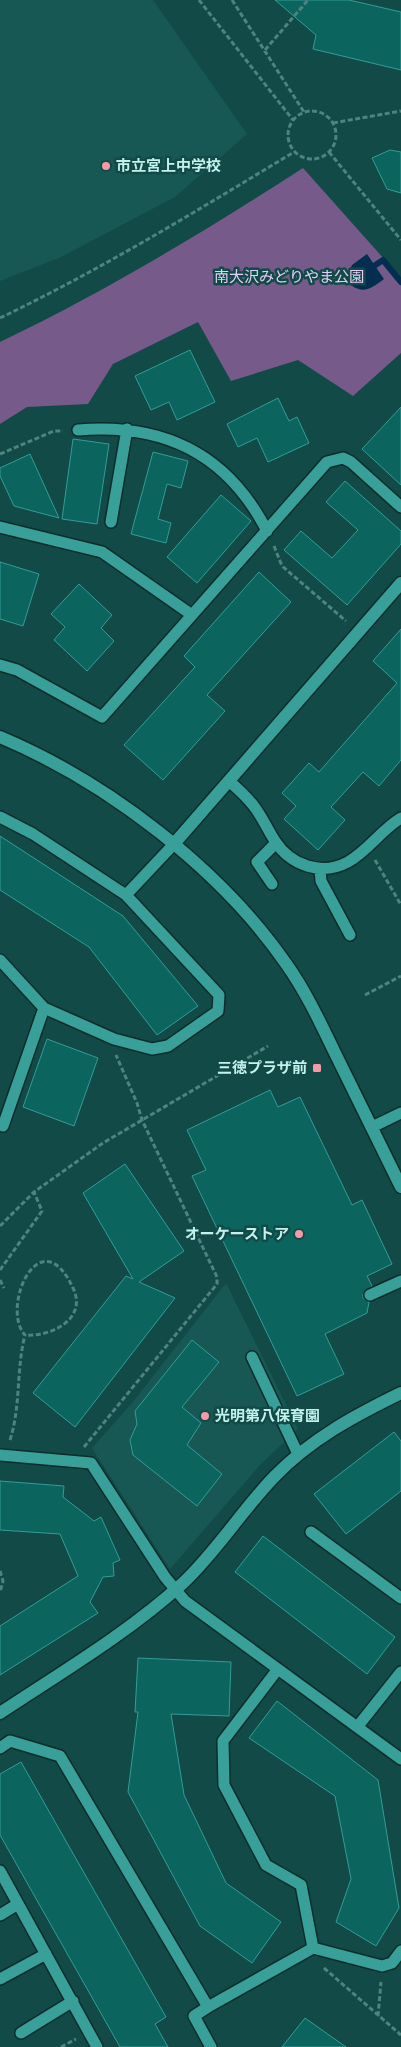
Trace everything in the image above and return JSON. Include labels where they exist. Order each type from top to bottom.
[{"type":"street","points":[[173,845],[401,583]]},
{"type":"street","points":[[0,737],[24,747],[102,790],[173,845],[250,918],[287,965],[311,1004],[401,1188]]},
{"type":"street","points":[[0,1713],[150,1610],[175,1590],[201,1563],[274,1478],[298,1454],[323,1434],[401,1393]]},
{"type":"lane","points":[[111,522],[128,429]]},
{"type":"lane","points":[[78,430],[128,429],[174,440],[215,466],[250,502],[270,535]]},
{"type":"lane","points":[[0,664],[17,670],[102,717],[192,615],[270,535],[327,462],[336,458],[343,458],[351,462],[401,507]]},
{"type":"lane","points":[[0,527],[102,552],[192,615]]},
{"type":"lane","points":[[228,780],[254,805],[276,843],[293,860],[320,869],[347,862],[368,847],[387,826],[401,818]]},
{"type":"lane","points":[[0,817],[33,834],[126,895],[219,995],[218,1011],[168,1046],[152,1049],[114,1039],[44,1008],[0,960]]},
{"type":"lane","points":[[272,884],[257,862],[276,843]]},
{"type":"lane","points":[[126,895],[173,845]]},
{"type":"lane","points":[[320,869],[321,881],[350,935]]},
{"type":"lane","points":[[0,1125],[3,1126],[44,1008]]},
{"type":"lane","points":[[372,1127],[401,1113]]},
{"type":"lane","points":[[370,1295],[401,1281]]},
{"type":"lane","points":[[252,1357],[298,1454]]},
{"type":"lane","points":[[2,1455],[91,1463],[175,1590],[185,1602],[401,1759]]},
{"type":"lane","points":[[311,1532],[401,1598]]},
{"type":"lane","points":[[278,1669],[223,1742],[224,1785],[266,1865],[301,1885],[309,1950]]},
{"type":"lane","points":[[358,1726],[401,1672]]},
{"type":"lane","points":[[0,1748],[10,1741],[60,1756],[208,2007]]},
{"type":"lane","points":[[0,1871],[97,2047]]},
{"type":"lane","points":[[0,1915],[18,1904]]},
{"type":"lane","points":[[211,2047],[194,2016],[309,1950],[382,1966],[392,1963],[401,1951]]},
{"type":"lane","points":[[0,1979],[46,1954]]},
{"type":"lane","points":[[21,2032],[73,2001]]},
{"type":"path","points":[[199,0],[293,120]]},
{"type":"path","points":[[232,0],[304,112]]},
{"type":"path","points":[[265,50],[308,0]]},
{"type":"path","points":[[310,110],[323,113],[333,123],[337,133],[334,146],[326,156],[314,160],[301,158],[294,152],[287,136],[289,124],[293,120],[298,114],[310,110]]},
{"type":"path","points":[[333,123],[401,111]]},
{"type":"path","points":[[0,318],[57,290],[294,152]]},
{"type":"path","points":[[329,152],[401,240]]},
{"type":"path","points":[[0,454],[54,431],[78,430]]},
{"type":"path","points":[[270,535],[282,566],[347,622]]},
{"type":"path","points":[[380,868],[401,904]]},
{"type":"path","points":[[365,995],[401,976]]},
{"type":"path","points":[[0,1226],[34,1192],[103,1143],[268,1046]]},
{"type":"path","points":[[85,1446],[217,1284],[217,1277],[116,1061]]},
{"type":"path","points":[[0,1270],[42,1211],[34,1192]]},
{"type":"path","points":[[18,1332],[25,1335],[46,1334],[64,1326],[72,1316],[77,1301],[72,1284],[60,1268],[43,1263],[30,1264]]},
{"type":"path","points":[[0,1280],[4,1288]]},
{"type":"path","points":[[2,1297],[7,1280]]},
{"type":"path","points":[[2,1455],[17,1409],[20,1356],[25,1335]]},
{"type":"path","points":[[0,1571],[3,1581],[0,1592]]},
{"type":"path","points":[[309,1950],[378,2016],[401,2034]]},
{"type":"path","points":[[378,2016],[382,1966]]},
{"type":"shaded area","name":"市立宮上中学校","points":[[0,0],[153,0],[247,134],[175,197],[61,257],[0,281]]},
{"type":"shaded area","name":"光明第八保育園","points":[[226,1283],[298,1429],[260,1465],[170,1569],[92,1448],[132,1403]]},
{"type":"green space","name":"南大沢みどりやま公園","points":[[303,168],[401,278],[401,353],[353,396],[298,360],[231,381],[198,322],[113,364],[88,404],[27,407],[0,424],[0,342],[116,282],[229,215]]},
{"type":"water","points":[[367,254],[384,279],[364,290],[351,285],[348,274],[352,265]]},
{"type":"building","points":[[275,0],[349,0],[401,12],[401,70],[313,49],[316,35]]},
{"type":"building","points":[[390,150],[401,152],[401,193],[387,189],[372,158]]},
{"type":"building","points":[[190,350],[215,402],[177,420],[169,402],[151,410],[135,376]]},
{"type":"building","points":[[278,398],[289,421],[297,417],[309,443],[268,462],[257,438],[238,447],[227,424]]},
{"type":"building","points":[[401,407],[401,485],[362,449]]},
{"type":"building","points":[[73,439],[109,444],[97,524],[62,519]]},
{"type":"building","points":[[153,452],[188,461],[181,488],[167,484],[158,519],[171,523],[166,543],[131,534]]},
{"type":"building","points":[[30,454],[59,518],[14,506],[0,476],[0,468]]},
{"type":"building","points":[[345,481],[401,531],[401,544],[347,605],[284,550],[301,531],[332,558],[358,530],[326,502]]},
{"type":"building","points":[[221,495],[251,521],[197,583],[167,557]]},
{"type":"building","points":[[0,562],[39,574],[23,626],[0,619]]},
{"type":"building","points":[[259,572],[291,602],[207,695],[225,711],[163,780],[124,745],[195,667],[184,656]]},
{"type":"building","points":[[79,584],[112,615],[101,628],[114,641],[87,671],[54,640],[65,627],[51,614]]},
{"type":"building","points":[[401,629],[401,760],[379,786],[363,772],[331,807],[345,820],[318,850],[284,819],[296,806],[282,793],[309,763],[319,772],[397,683],[373,661]]},
{"type":"building","points":[[0,836],[123,916],[198,1006],[157,1035],[89,947],[0,890]]},
{"type":"building","points":[[47,1039],[98,1058],[74,1126],[23,1107]]},
{"type":"building","name":"オーケーストア","points":[[270,1090],[278,1107],[300,1097],[352,1205],[362,1200],[392,1264],[367,1276],[372,1286],[363,1294],[363,1298],[369,1302],[367,1313],[325,1334],[344,1374],[297,1396],[192,1176],[206,1170],[187,1130]]},
{"type":"building","points":[[125,1164],[184,1251],[139,1282],[175,1298],[75,1427],[33,1393],[126,1276],[133,1279],[83,1193]]},
{"type":"building","points":[[192,1340],[219,1362],[182,1407],[201,1423],[187,1445],[222,1474],[197,1506],[133,1455],[130,1440],[137,1424],[135,1411]]},
{"type":"building","points":[[394,1432],[401,1441],[401,1491],[346,1534],[314,1494]]},
{"type":"building","points":[[0,1481],[64,1486],[63,1497],[94,1521],[101,1517],[120,1560],[113,1563],[114,1576],[103,1577],[90,1602],[98,1613],[0,1675],[0,1626],[78,1576],[60,1534],[0,1530]]},
{"type":"building","points":[[263,1536],[395,1637],[367,1674],[235,1572]]},
{"type":"building","points":[[138,1658],[231,1662],[229,1716],[171,1714],[184,1795],[226,1883],[281,1922],[252,1963],[200,1926],[128,1792],[138,1712],[135,1712]]},
{"type":"building","points":[[277,1701],[378,1780],[399,1908],[376,1946],[336,1922],[351,1879],[335,1796],[249,1738]]},
{"type":"building","points":[[21,1762],[166,2017],[155,2024],[168,2047],[120,2047],[0,1835],[0,1774]]},
{"type":"building","points":[[305,2018],[346,2047],[282,2047]]},
{"type":"waterway","points":[[374,266],[383,260],[401,282]]},
{"type":"place","name":"市立宮上中学校","points":[[106,166]]},
{"type":"place","name":"三徳プラザ前","points":[[317,1068]]},
{"type":"place","name":"オーケーストア","points":[[299,1234]]},
{"type":"place","name":"光明第八保育園","points":[[205,1416]]}]
